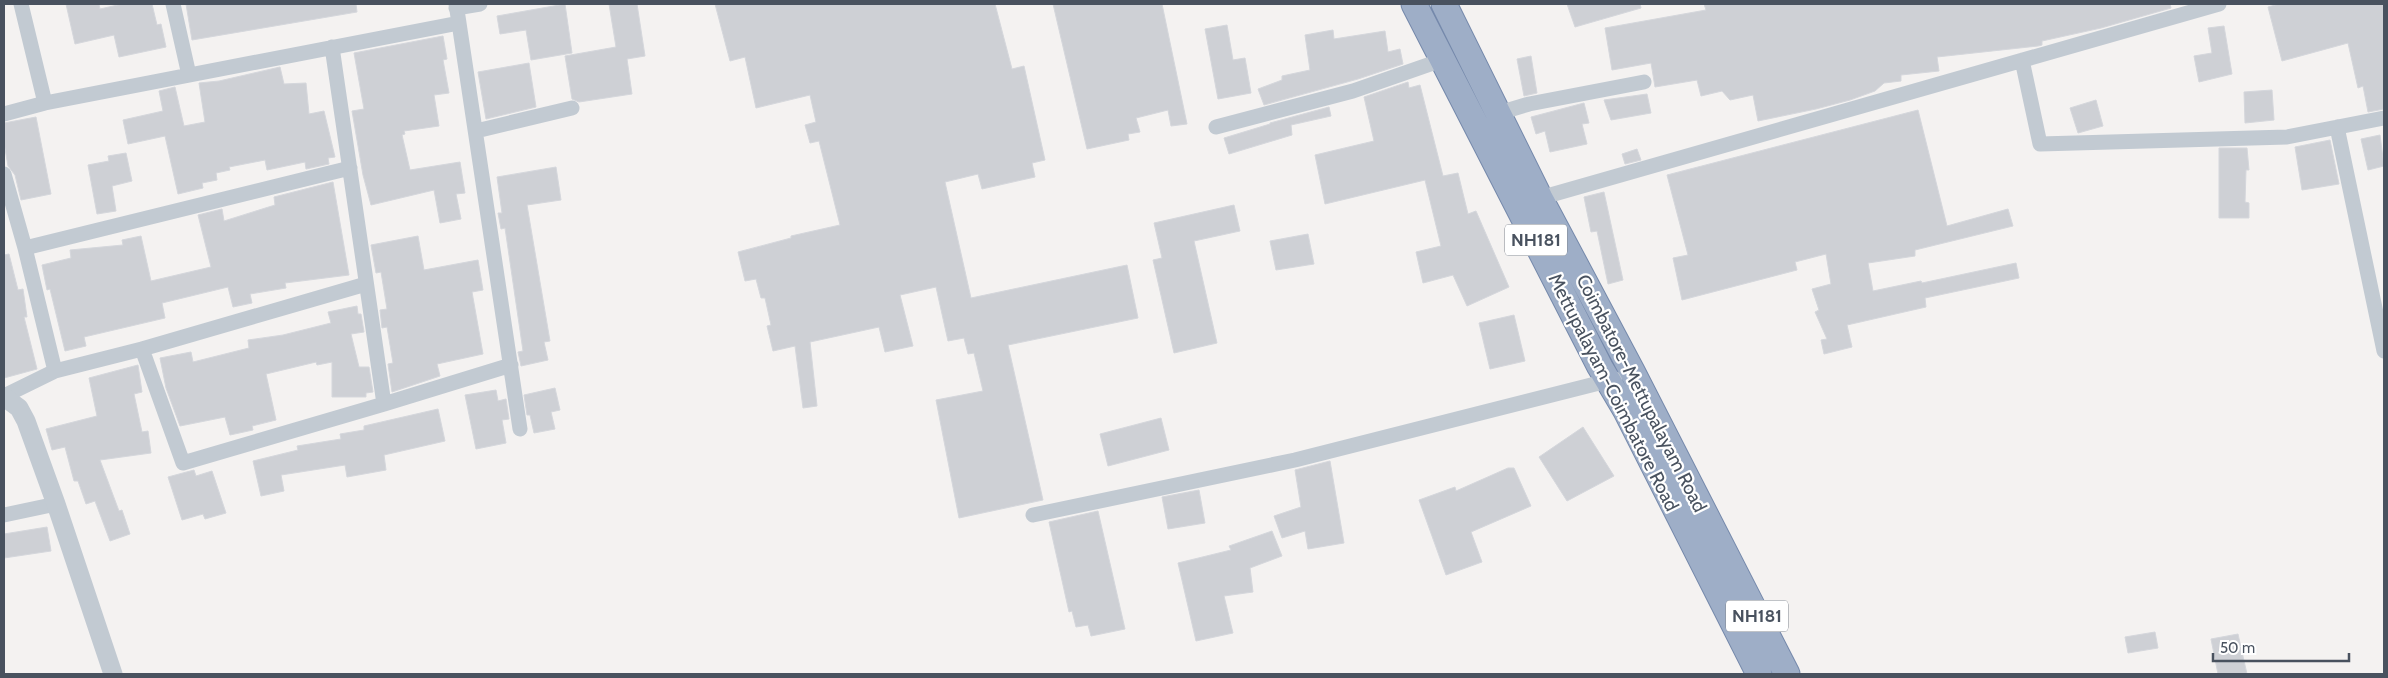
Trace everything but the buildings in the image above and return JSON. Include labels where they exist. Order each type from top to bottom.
[{"type":"highway","name":"Mettupalayam-Coimbatore Road","points":[[1414,4],[1610,382],[1668,468],[1704,569],[1759,674]]},
{"type":"highway","name":"Coimbatore-Mettupalayam Road","points":[[1444,4],[1540,198],[1632,371],[1668,468],[1728,558],[1787,674]]},
{"type":"street","points":[[21,4],[45,103]]},
{"type":"street","points":[[173,4],[189,75]]},
{"type":"street","points":[[4,114],[45,103],[332,47],[480,4]]},
{"type":"street","points":[[1540,198],[2219,4]]},
{"type":"street","points":[[457,12],[520,429]]},
{"type":"street","points":[[332,47],[384,404]]},
{"type":"street","points":[[1216,127],[1353,91],[1442,60]]},
{"type":"street","points":[[2022,60],[2040,144],[2287,136],[2384,118]]},
{"type":"street","points":[[1499,113],[1529,104],[1644,82]]},
{"type":"street","points":[[476,130],[572,108]]},
{"type":"street","points":[[2337,127],[2384,351]]},
{"type":"street","points":[[25,248],[350,168]]},
{"type":"street","points":[[4,174],[25,248],[55,371]]},
{"type":"street","points":[[113,674],[26,421],[19,408],[4,397],[55,371],[142,349],[366,284]]},
{"type":"street","points":[[142,349],[183,463],[511,365]]},
{"type":"street","points":[[1033,515],[1295,460],[1610,382],[1632,371]]},
{"type":"street","points":[[4,515],[56,504]]}]
